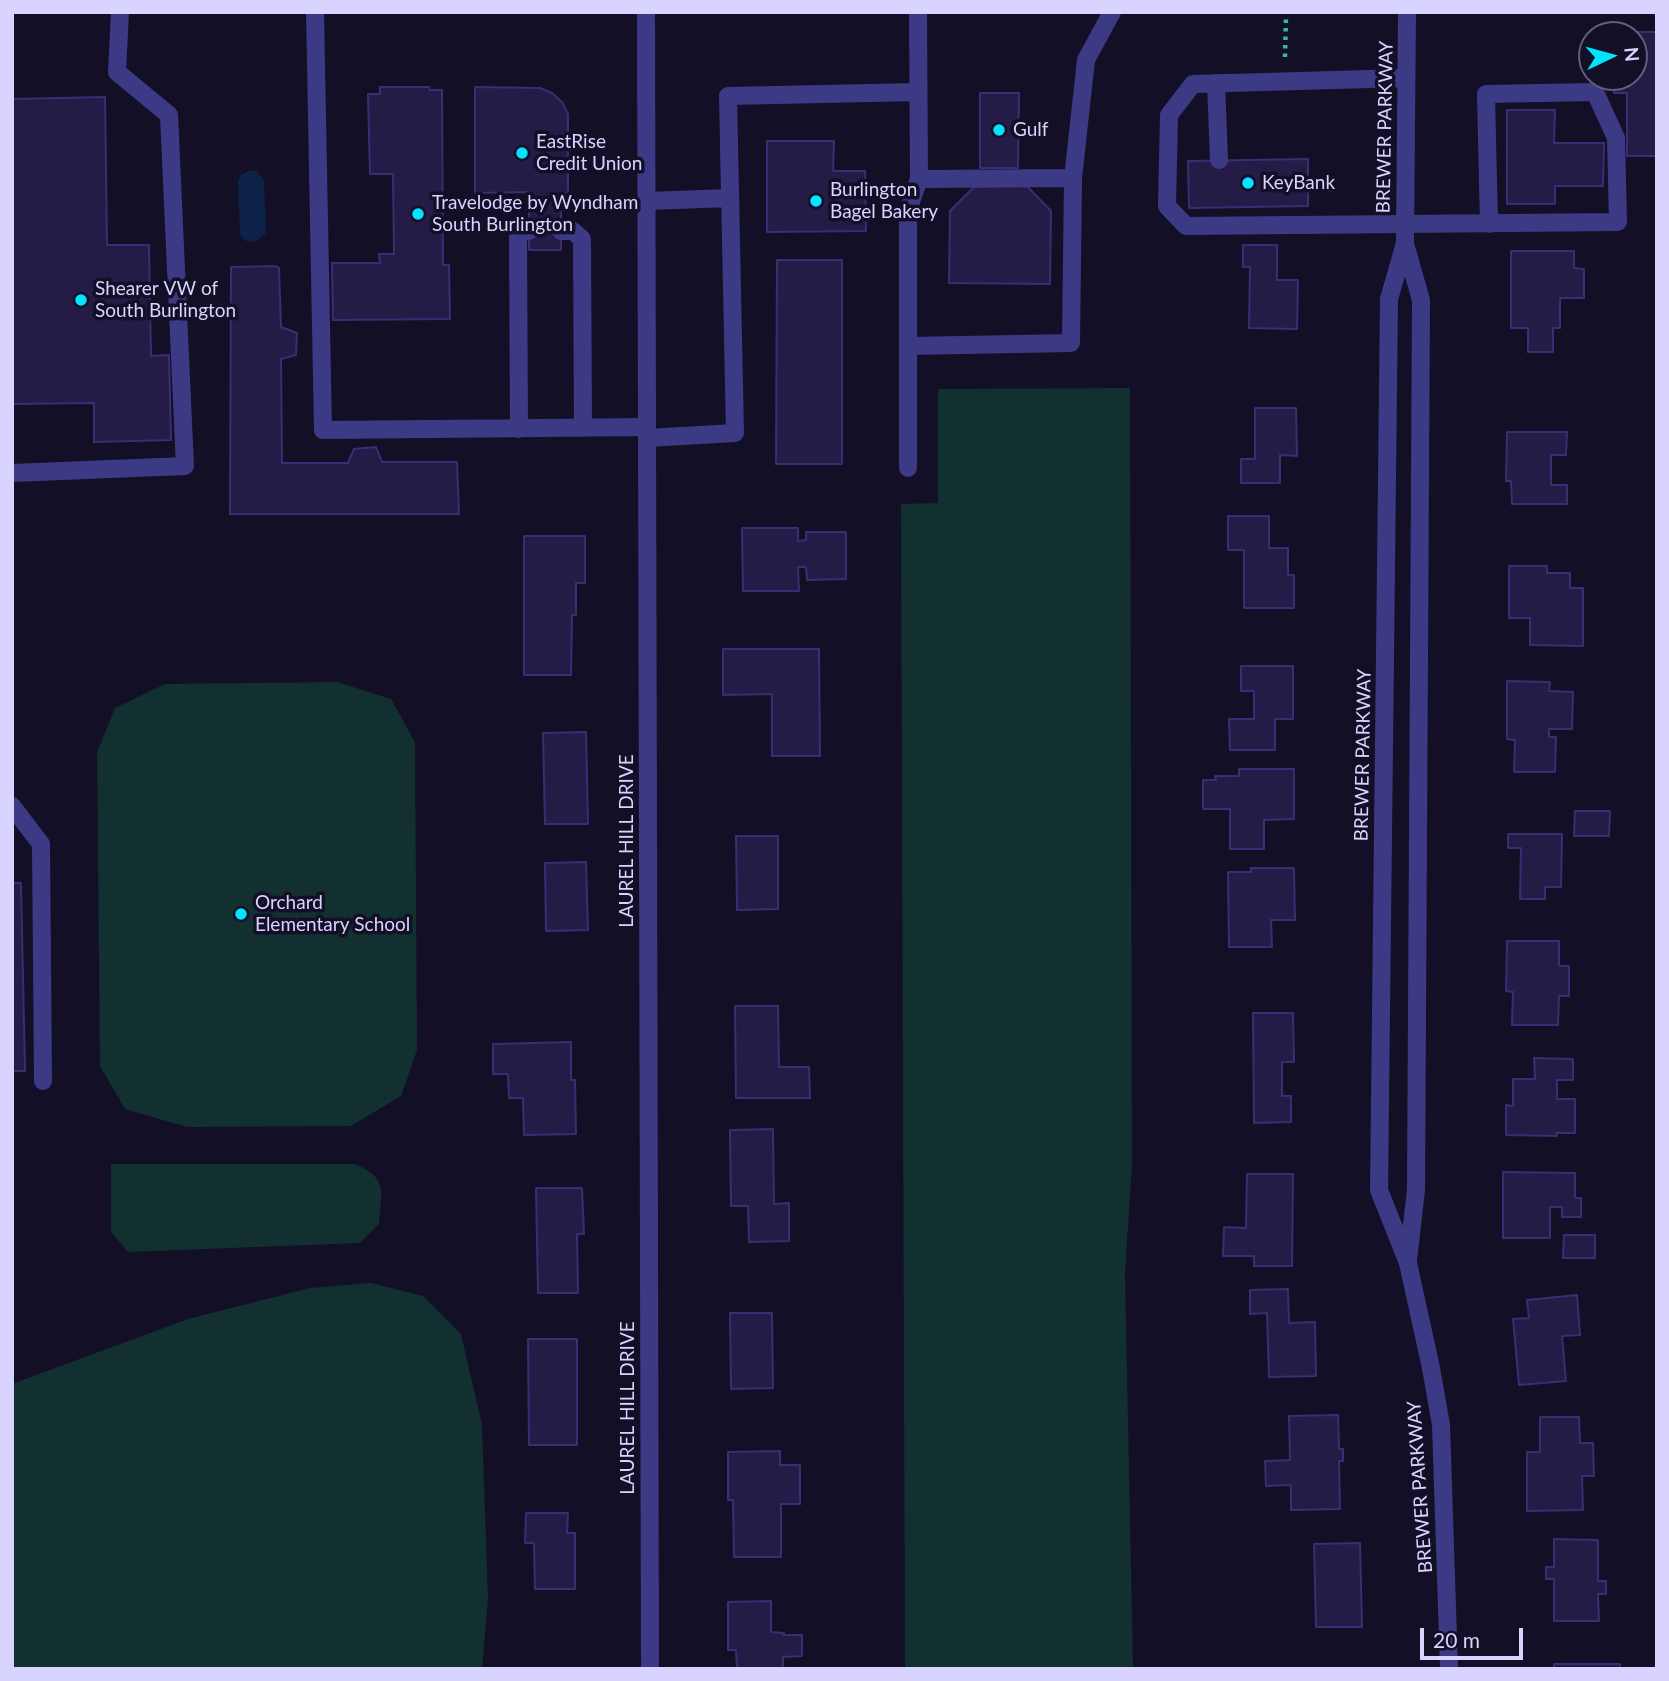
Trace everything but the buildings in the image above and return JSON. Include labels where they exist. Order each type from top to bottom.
[{"type":"street","points":[[12,473],[185,466],[169,116],[117,72],[120,12]]},
{"type":"street","points":[[315,12],[323,429],[583,428],[647,433],[735,433],[728,96],[918,92]]},
{"type":"street","name":"LAUREL HILL DRIVE","points":[[646,12],[650,1669]]},
{"type":"street","points":[[908,468],[908,210],[919,179],[918,12]]},
{"type":"street","points":[[908,346],[1071,343],[1073,178],[1086,60],[1112,12]]},
{"type":"street","name":"BREWER PARKWAY","points":[[1407,12],[1405,234],[1389,299],[1378,1189],[1408,1264],[1441,1425],[1450,1669]]},
{"type":"street","points":[[1406,78],[1193,84],[1169,115],[1167,206],[1186,226],[1405,234],[1489,223],[1619,222],[1616,138],[1595,92],[1486,94],[1489,223]]},
{"type":"street","points":[[1216,83],[1219,160]]},
{"type":"street","points":[[919,179],[1073,178]]},
{"type":"street","points":[[647,201],[730,198]]},
{"type":"street","points":[[1221,207],[1221,226]]},
{"type":"street","points":[[519,429],[518,236],[522,231],[529,231]]},
{"type":"street","points":[[561,231],[573,231],[582,239],[583,428]]},
{"type":"street","name":"BREWER PARKWAY","points":[[1405,234],[1421,300],[1416,1190],[1408,1264]]},
{"type":"street","points":[[12,806],[41,844],[43,1081]]},
{"type":"path","points":[[1285,81],[1286,16]]},
{"type":"green space","points":[[1130,388],[1132,1163],[1125,1274],[1133,1669],[905,1669],[901,504],[938,503],[938,389]]},
{"type":"green space","points":[[337,682],[391,699],[415,742],[417,1050],[401,1096],[351,1126],[187,1127],[125,1109],[100,1066],[97,753],[115,708],[165,684]]},
{"type":"green space","points":[[111,1164],[355,1164],[366,1169],[378,1181],[381,1195],[379,1224],[360,1243],[128,1252],[111,1232]]},
{"type":"green space","points":[[371,1283],[423,1296],[461,1334],[482,1425],[488,1598],[482,1669],[12,1669],[12,1384],[188,1319],[310,1288]]},
{"type":"water","points":[[256,171],[264,180],[266,233],[256,242],[246,241],[240,235],[238,181],[241,175]]},
{"type":"place","name":"Gulf","points":[[999,130]]},
{"type":"place","name":"EastRise Credit Union","points":[[522,153]]},
{"type":"place","name":"KeyBank","points":[[1248,183]]},
{"type":"place","name":"Burlington Bagel Bakery","points":[[816,201]]},
{"type":"place","name":"Travelodge by Wyndham South Burlington","points":[[418,214]]},
{"type":"place","name":"Shearer VW of South Burlington","points":[[81,300]]},
{"type":"place","name":"Orchard Elementary School","points":[[241,914]]}]
